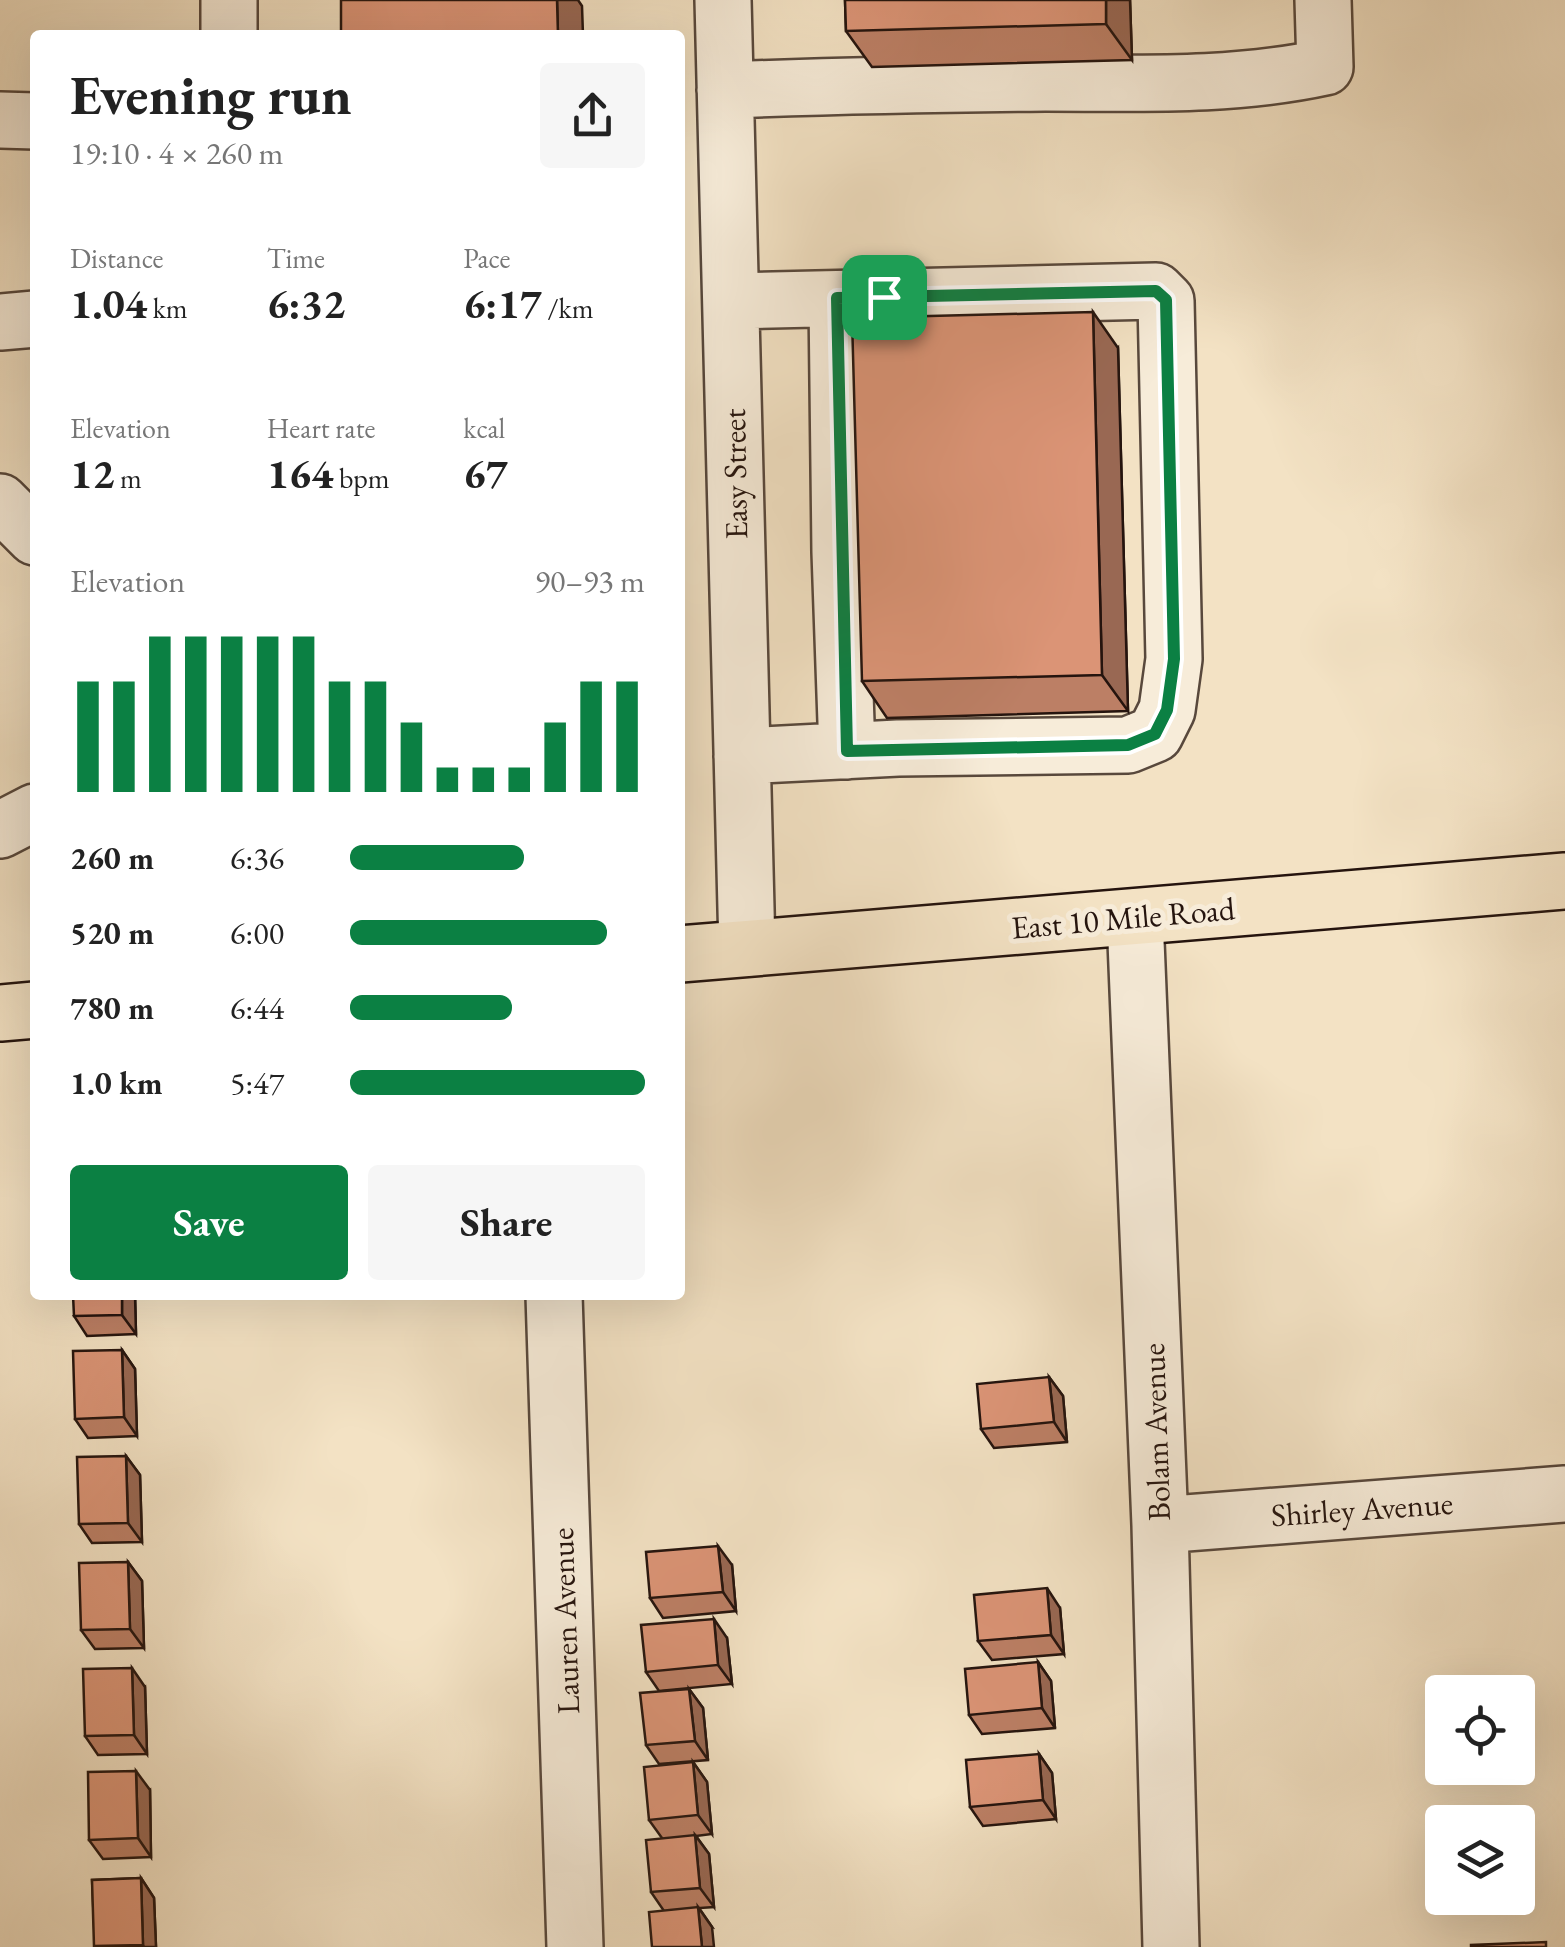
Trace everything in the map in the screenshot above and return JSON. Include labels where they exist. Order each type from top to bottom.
[{"type":"main road","name":"East 10 Mile Road","points":[[685,954],[1565,881]]},
{"type":"main road","points":[[0,1013],[30,1010]]},
{"type":"street","points":[[229,0],[230,30]]},
{"type":"street","name":"Easy Street","points":[[723,0],[747,948]]},
{"type":"street","points":[[725,90],[1273,78],[1325,67],[1322,0]]},
{"type":"street","points":[[0,120],[30,120]]},
{"type":"street","points":[[731,300],[1156,291],[1166,300],[1174,659],[1167,710],[1155,734],[1128,745],[742,756]]},
{"type":"street","points":[[837,298],[847,751]]},
{"type":"street","points":[[0,322],[30,319]]},
{"type":"street","points":[[0,502],[30,531]]},
{"type":"street","points":[[0,830],[30,815]]},
{"type":"street","name":"Bolam Avenue","points":[[1135,917],[1160,1525],[1171,1947]]},
{"type":"street","points":[[0,1005],[0,1013]]},
{"type":"street","name":"Lauren Avenue","points":[[554,1300],[575,1947]]},
{"type":"street","name":"Shirley Avenue","points":[[1160,1525],[1565,1494]]},
{"type":"building","points":[[341,0],[557,0],[558,30],[341,30]]},
{"type":"building","points":[[845,0],[1106,0],[1106,24],[846,31]]},
{"type":"building","points":[[1093,312],[1102,675],[862,681],[852,318]]},
{"type":"building","points":[[73,1300],[122,1300],[122,1315],[74,1316]]},
{"type":"building","points":[[122,1350],[124,1417],[75,1419],[73,1351]]},
{"type":"building","points":[[1049,1377],[1054,1422],[981,1429],[977,1384]]},
{"type":"building","points":[[126,1456],[128,1523],[79,1524],[77,1457]]},
{"type":"building","points":[[718,1546],[723,1592],[650,1598],[646,1552]]},
{"type":"building","points":[[128,1562],[130,1629],[81,1630],[79,1563]]},
{"type":"building","points":[[1047,1588],[1051,1635],[978,1641],[974,1595]]},
{"type":"building","points":[[714,1619],[718,1665],[646,1672],[641,1625]]},
{"type":"building","points":[[1038,1662],[1042,1708],[969,1715],[965,1669]]},
{"type":"building","points":[[132,1668],[134,1735],[85,1736],[83,1669]]},
{"type":"building","points":[[689,1689],[695,1741],[646,1745],[640,1693]]},
{"type":"building","points":[[1039,1754],[1043,1800],[970,1807],[966,1760]]},
{"type":"building","points":[[693,1762],[698,1815],[649,1820],[644,1767]]},
{"type":"building","points":[[136,1771],[138,1838],[89,1840],[88,1772]]},
{"type":"building","points":[[695,1835],[700,1888],[651,1892],[646,1840]]},
{"type":"building","points":[[141,1878],[143,1945],[94,1946],[92,1880]]},
{"type":"building","points":[[698,1907],[702,1947],[652,1947],[649,1912]]},
{"type":"building","points":[[1546,1942],[1546,1947],[1471,1947],[1471,1945]]},
{"type":"route","points":[[1156,291],[1166,300],[1174,659],[1167,710],[1155,734],[1128,745],[847,751],[837,298],[884,297],[1156,291]]}]
